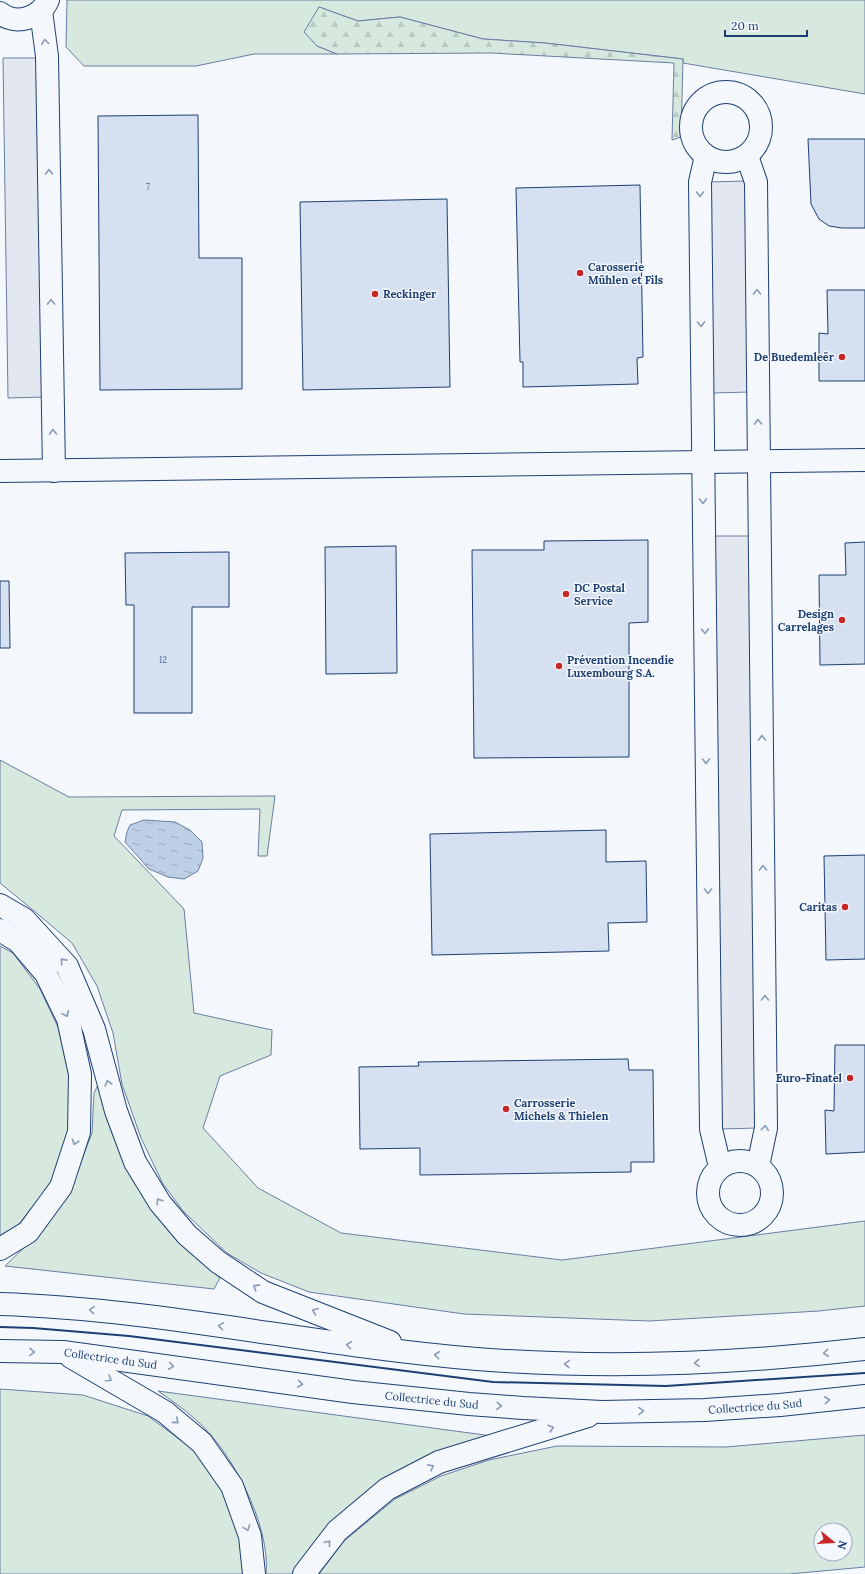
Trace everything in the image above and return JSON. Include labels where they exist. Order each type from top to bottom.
[{"type":"main road","points":[[1,17],[18,20],[26,19],[44,5]]},
{"type":"main road","points":[[44,5],[47,56],[54,471]]},
{"type":"main road","points":[[720,92],[732,92],[743,96],[752,103],[759,113],[762,125],[760,136],[755,147],[747,156],[737,160],[726,162],[706,156],[698,147],[693,137],[691,125],[694,113],[700,104],[710,96],[720,92]]},
{"type":"main road","points":[[706,156],[700,182],[711,1129],[720,1167]]},
{"type":"main road","points":[[747,156],[756,182],[766,1128],[758,1166]]},
{"type":"main road","points":[[0,471],[865,460]]},
{"type":"main road","points":[[0,905],[24,919],[67,966],[94,1029],[116,1111],[136,1162],[160,1203],[187,1235],[218,1262],[263,1292],[416,1352]]},
{"type":"main road","points":[[0,930],[18,941],[46,974],[68,1019],[80,1074],[78,1132],[61,1187],[28,1232],[0,1249]]},
{"type":"main road","points":[[739,1160],[758,1166],[766,1174],[771,1184],[772,1194],[770,1205],[764,1214],[756,1221],[746,1225],[735,1225],[725,1222],[716,1215],[710,1206],[708,1185],[712,1175],[720,1167],[729,1162],[739,1160]]},
{"type":"main road","points":[[0,1304],[133,1313],[351,1345],[478,1359],[573,1364],[668,1364],[759,1360],[865,1349]]},
{"type":"main road","name":"Collectrice du Sud","points":[[0,1351],[63,1352],[361,1392],[469,1404],[602,1412],[720,1409],[780,1405],[865,1396]]},
{"type":"main road","points":[[63,1352],[165,1412],[202,1443],[232,1486],[250,1536],[254,1574]]},
{"type":"main road","points":[[304,1574],[337,1531],[387,1490],[439,1462],[602,1412]]},
{"type":"green space","points":[[67,0],[865,0],[865,94],[683,63],[683,59],[545,43],[483,39],[400,17],[358,21],[319,7],[317,46],[337,54],[254,54],[196,66],[84,66],[66,47]]},
{"type":"green space","points":[[319,7],[358,21],[400,17],[483,39],[545,43],[683,59],[681,137],[672,140],[674,63],[491,53],[337,54],[317,46],[304,32]]},
{"type":"green space","points":[[0,760],[69,797],[275,796],[267,856],[258,856],[260,809],[122,810],[114,836],[184,909],[194,1013],[272,1030],[271,1055],[220,1076],[203,1128],[258,1188],[341,1233],[562,1260],[865,1221],[865,1306],[819,1311],[649,1321],[464,1314],[309,1292],[261,1273],[227,1253],[184,1212],[163,1184],[141,1138],[122,1084],[113,1033],[97,986],[72,943],[0,883]]},
{"type":"green space","points":[[0,946],[13,953],[40,989],[58,1027],[69,1076],[69,1132],[51,1183],[19,1224],[0,1236]]},
{"type":"green space","points":[[99,1083],[180,1243],[220,1278],[214,1289],[5,1266],[35,1237],[69,1193],[92,1133],[94,1093]]},
{"type":"green space","points":[[0,1389],[83,1395],[148,1416],[194,1450],[223,1490],[240,1537],[244,1574],[0,1574]]},
{"type":"green space","points":[[158,1391],[492,1436],[447,1452],[295,1574],[266,1574],[266,1555],[262,1534],[246,1490],[235,1469],[209,1432],[173,1401]]},
{"type":"green space","points":[[865,1435],[865,1567],[789,1574],[319,1574],[344,1541],[395,1499],[441,1476],[489,1460],[557,1446],[726,1447]]},
{"type":"shaded area","points":[[3,58],[39,58],[44,397],[8,398]]},
{"type":"shaded area","points":[[746,181],[749,392],[713,393],[710,182]]},
{"type":"shaded area","points":[[714,536],[750,536],[757,1128],[721,1129]]},
{"type":"water","points":[[144,820],[175,822],[190,830],[202,842],[203,858],[198,871],[184,879],[168,877],[149,869],[125,842],[130,825]]},
{"type":"building","points":[[198,115],[199,258],[242,258],[242,389],[100,390],[98,116]]},
{"type":"building","points":[[808,139],[865,139],[865,228],[842,228],[829,226],[819,219],[811,204]]},
{"type":"building","name":"Carosserie Mühlen et Fils","points":[[640,185],[643,357],[637,358],[638,384],[523,387],[523,362],[520,362],[516,188]]},
{"type":"building","name":"Reckinger","points":[[447,199],[450,387],[303,390],[300,202]]},
{"type":"building","name":"De Buedemleër","points":[[827,290],[865,290],[865,381],[819,381],[819,333],[828,334]]},
{"type":"building","points":[[648,540],[648,622],[629,623],[629,757],[474,758],[472,550],[544,550],[544,541]]},
{"type":"building","name":"Design Carrelages","points":[[865,542],[865,664],[820,665],[819,575],[846,575],[845,543]]},
{"type":"building","points":[[396,546],[397,673],[326,674],[325,547]]},
{"type":"building","points":[[229,552],[229,607],[192,607],[192,713],[134,713],[134,605],[126,605],[125,553]]},
{"type":"building","points":[[0,581],[9,581],[10,648],[0,648]]},
{"type":"building","points":[[606,830],[606,862],[646,861],[647,922],[608,923],[609,951],[432,955],[430,834]]},
{"type":"building","name":"Caritas","points":[[865,855],[865,959],[826,960],[824,856]]},
{"type":"building","name":"Euro-Finatel","points":[[835,1045],[865,1045],[865,1152],[826,1154],[825,1110],[834,1111]]},
{"type":"building","name":"Carrosserie Michels & Thielen","points":[[628,1059],[629,1070],[653,1070],[654,1162],[631,1162],[631,1172],[420,1175],[420,1148],[360,1149],[359,1067],[419,1066],[418,1062]]},
{"type":"wall","points":[[0,1327],[33,1328],[129,1336],[493,1382],[666,1386],[865,1373]]},
{"type":"place","name":"Carosserie Mühlen et Fils","points":[[580,273]]},
{"type":"place","name":"Reckinger","points":[[375,294]]},
{"type":"place","name":"De Buedemleër","points":[[842,357]]},
{"type":"place","name":"DC Postal Service","points":[[566,594]]},
{"type":"place","name":"Design Carrelages","points":[[842,620]]},
{"type":"place","name":"Prévention Incendie Luxembourg S.A.","points":[[559,666]]},
{"type":"place","name":"Caritas","points":[[845,907]]},
{"type":"place","name":"Euro-Finatel","points":[[850,1078]]},
{"type":"place","name":"Carrosserie Michels & Thielen","points":[[506,1109]]}]
